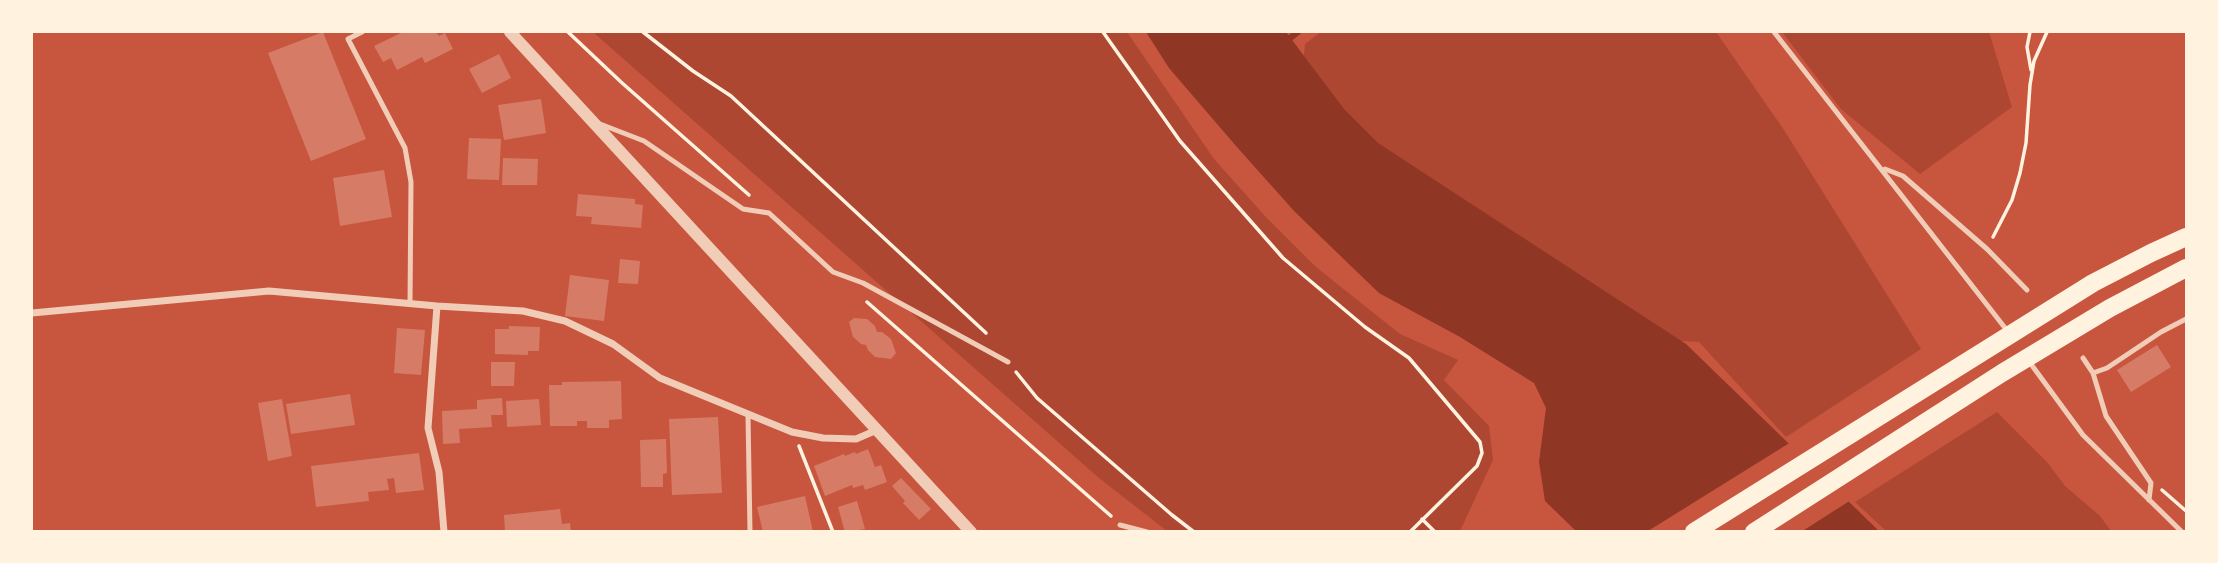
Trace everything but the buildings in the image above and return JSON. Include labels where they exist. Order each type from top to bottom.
[{"type":"highway","points":[[1693,531],[2093,283],[2186,237]]},
{"type":"highway","points":[[1754,531],[2002,373],[2110,308],[2186,268]]},
{"type":"street","points":[[510,32],[971,531]]},
{"type":"street","points":[[32,313],[269,291],[523,311],[565,321],[614,344],[660,378],[792,432],[823,438],[856,439],[878,429]]},
{"type":"street","points":[[438,306],[428,428],[439,472],[444,531]]},
{"type":"lane","points":[[362,32],[348,38],[405,148],[411,182],[410,304]]},
{"type":"lane","points":[[1774,32],[2010,334]]},
{"type":"lane","points":[[594,122],[644,141],[743,209],[769,213],[833,272],[863,283],[1008,362]]},
{"type":"lane","points":[[1882,168],[1903,176],[1987,249],[2027,290]]},
{"type":"lane","points":[[2093,373],[2106,368],[2186,319]]},
{"type":"lane","points":[[2083,358],[2093,373],[2106,416],[2151,483],[2149,501]]},
{"type":"lane","points":[[2027,359],[2083,435],[2182,531]]},
{"type":"lane","points":[[748,415],[750,531]]},
{"type":"lane","points":[[1122,528],[1147,531]]},
{"type":"path","points":[[568,32],[769,213]]},
{"type":"path","points":[[643,32],[693,71],[731,96],[990,337],[1037,398],[1194,531]]},
{"type":"path","points":[[1103,32],[1180,141],[1283,258],[1365,327],[1409,358],[1480,442],[1482,453],[1477,466],[1410,531]]},
{"type":"path","points":[[2030,32],[2026,47],[2031,75]]},
{"type":"path","points":[[1987,249],[2012,200],[2020,173],[2026,144],[2031,75],[2047,32]]},
{"type":"path","points":[[864,299],[1122,528]]},
{"type":"path","points":[[792,432],[833,531]]},
{"type":"path","points":[[2147,478],[2186,512]]},
{"type":"path","points":[[1422,519],[1435,531]]},
{"type":"shaded area","points":[[593,32],[1127,32],[1214,159],[1316,267],[1400,334],[1458,360],[1444,380],[1489,426],[1493,460],[1460,531],[1167,531],[1099,478]]},
{"type":"shaded area","points":[[1146,32],[1286,32],[1344,109],[1378,143],[1686,344],[1879,531],[1576,531],[1545,501],[1539,462],[1546,408],[1534,383],[1460,337],[1379,293],[1295,212],[1236,146],[1169,68]]},
{"type":"shaded area","points":[[1321,32],[1716,32],[1784,130],[1921,349],[1786,437],[1699,342],[1666,340],[1371,144],[1303,66],[1305,44]]},
{"type":"shaded area","points":[[1782,32],[1989,32],[2012,107],[1920,174],[1841,109]]},
{"type":"shaded area","points":[[1997,412],[2047,462],[2065,486],[2100,516],[2111,531],[1886,531],[1855,502]]},
{"type":"pier","points":[[1791,442],[1851,500],[1801,532],[1648,531]]},
{"type":"waterway","points":[[1286,41],[1298,32]]}]
